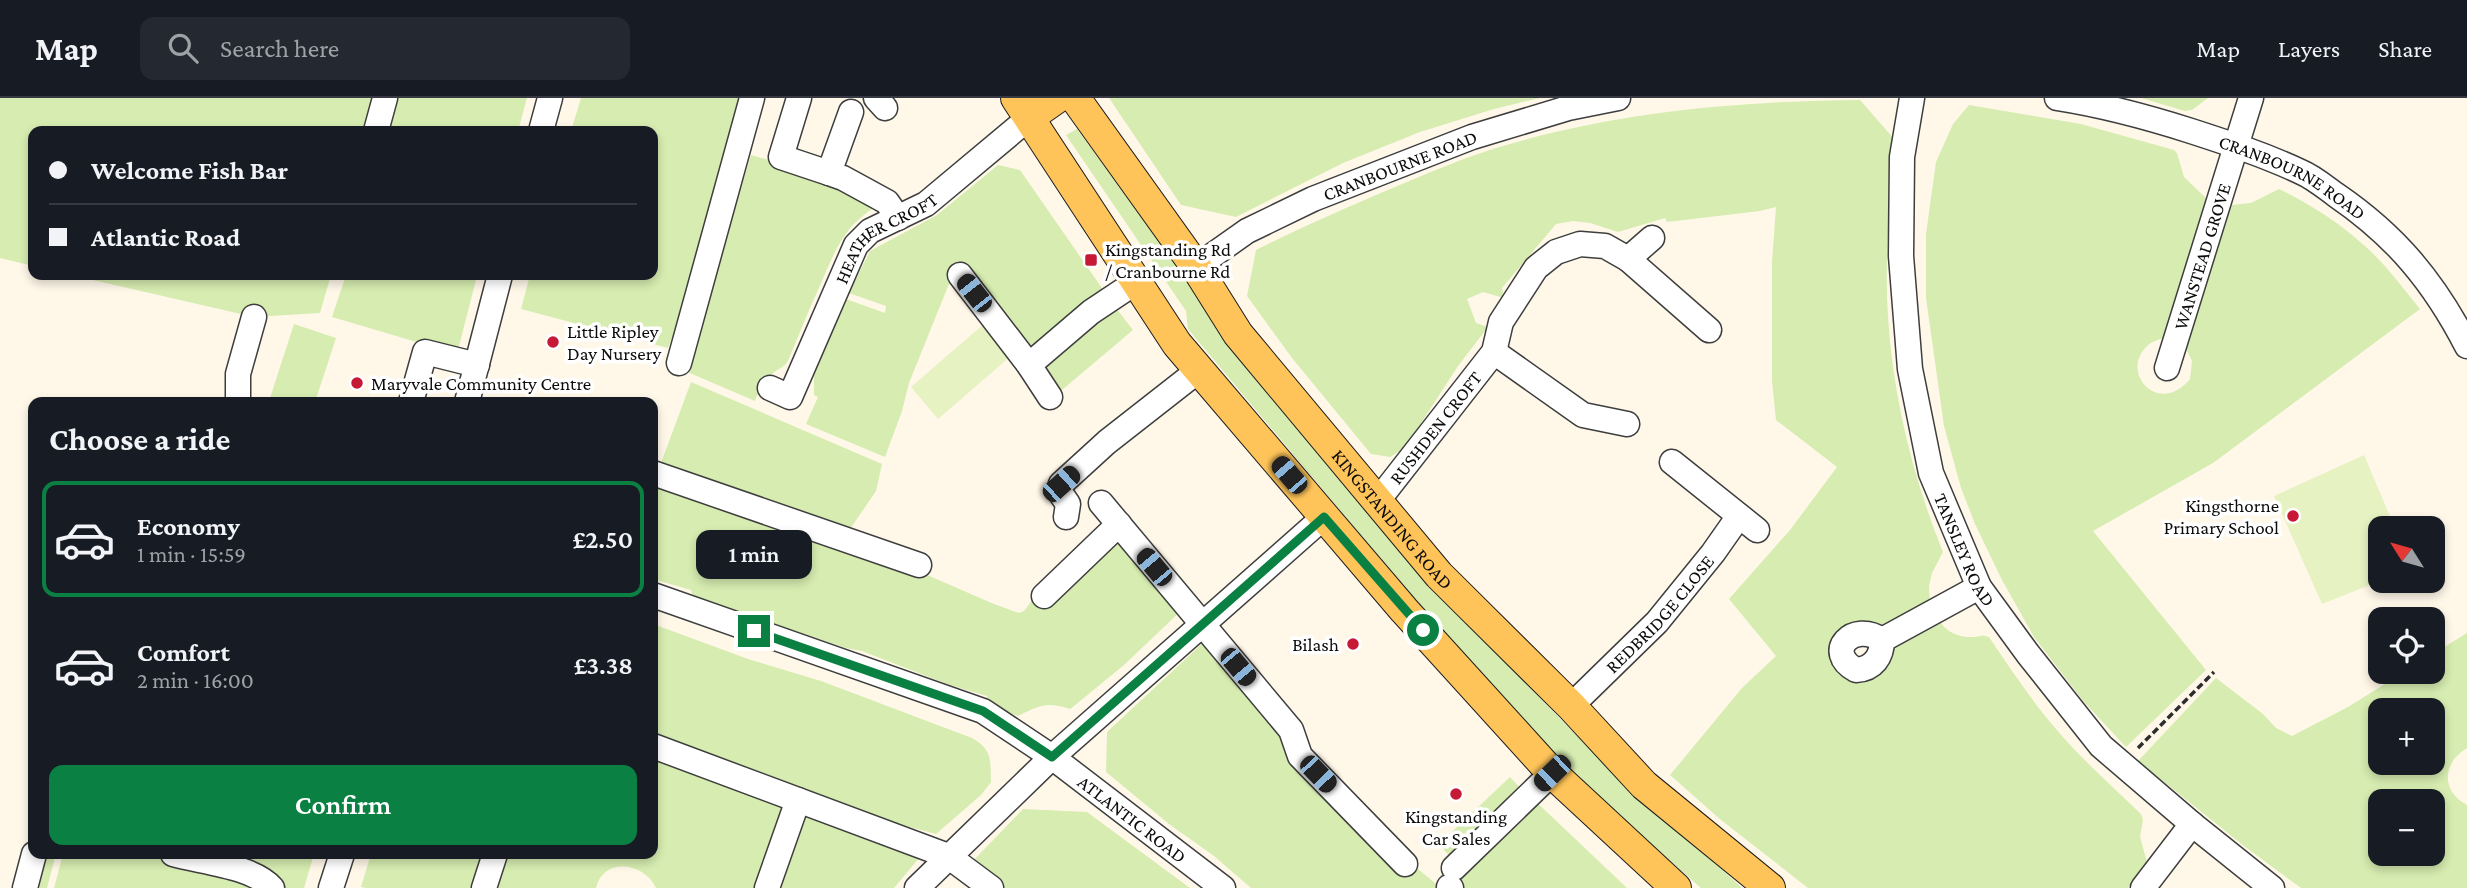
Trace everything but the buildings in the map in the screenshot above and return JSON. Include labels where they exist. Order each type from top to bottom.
[{"type":"main road","points":[[1057,98],[1023,107],[1177,344],[1404,610],[1552,773],[1676,888]]},
{"type":"main road","name":"KINGSTANDING ROAD","points":[[1075,98],[1196,267],[1238,334],[1438,575],[1571,706],[1644,785],[1770,888]]},
{"type":"street","points":[[377,126],[385,98]]},
{"type":"street","points":[[542,126],[550,98]]},
{"type":"street","points":[[679,363],[752,98]]},
{"type":"street","points":[[799,98],[781,157],[843,178],[887,202],[898,218]]},
{"type":"street","name":"CRANBOURNE ROAD","points":[[1196,267],[1247,231],[1313,199],[1472,137],[1568,108],[1618,98]]},
{"type":"street","name":"TANSLEY ROAD","points":[[1912,98],[1902,157],[1901,256],[1910,369],[1931,473],[1979,587],[2101,746],[2192,824],[2273,888]]},
{"type":"street","name":"CRANBOURNE ROAD","points":[[2057,98],[2160,121],[2236,145],[2303,173],[2351,205],[2406,253],[2445,306],[2467,345]]},
{"type":"street","name":"WANSTEAD GROVE","points":[[2167,368],[2251,98]]},
{"type":"street","name":"HEATHER CROFT","points":[[789,396],[856,245],[870,231],[926,204],[1023,107]]},
{"type":"street","points":[[829,173],[851,112]]},
{"type":"street","points":[[1628,259],[1652,238]]},
{"type":"street","name":"RUSHDEN CROFT","points":[[1376,503],[1494,352],[1501,322],[1536,268],[1556,252],[1580,244],[1605,246],[1628,259],[1709,330]]},
{"type":"street","points":[[960,275],[1029,365],[1049,397]]},
{"type":"street","points":[[468,397],[493,280]]},
{"type":"street","points":[[1029,365],[1091,312],[1136,282]]},
{"type":"street","points":[[238,397],[238,374],[254,317]]},
{"type":"street","points":[[412,397],[425,352],[477,365]]},
{"type":"street","name":"RUSHDEN CROFT","points":[[1494,352],[1583,415],[1627,424]]},
{"type":"street","points":[[1066,517],[1068,504],[1059,491],[1061,484],[1107,442],[1199,370]]},
{"type":"street","name":"REDBRIDGE CLOSE","points":[[1571,706],[1657,622],[1713,553],[1748,523],[1672,461]]},
{"type":"street","points":[[658,474],[919,565]]},
{"type":"street","points":[[1101,503],[1291,730],[1300,756],[1405,864]]},
{"type":"street","points":[[917,888],[1052,757],[1324,517]]},
{"type":"street","points":[[1044,596],[1119,524]]},
{"type":"street","points":[[1882,640],[1979,587]]},
{"type":"street","name":"ATLANTIC ROAD","points":[[658,597],[983,711],[1052,757],[1223,888]]},
{"type":"street","points":[[658,748],[948,856],[992,888]]},
{"type":"street","points":[[1451,881],[1552,773]]},
{"type":"street","points":[[767,888],[798,800]]},
{"type":"street","points":[[2143,888],[2192,824]]},
{"type":"street","points":[[25,888],[33,859]]},
{"type":"street","points":[[193,859],[249,873],[267,882],[272,888]]},
{"type":"street","points":[[331,888],[340,859]]},
{"type":"street","points":[[484,888],[493,859]]},
{"type":"path","points":[[2121,764],[2214,672]]},
{"type":"green space","points":[[0,98],[379,98],[371,126],[28,126],[28,265],[0,258]]},
{"type":"green space","points":[[394,98],[527,98],[519,126],[390,126],[391,122],[386,121]]},
{"type":"green space","points":[[581,98],[740,98],[681,315],[668,348],[521,309],[529,280],[658,280],[658,126],[573,126]]},
{"type":"green space","points":[[1109,98],[1540,98],[1420,132],[1343,163],[1236,217],[1181,205]]},
{"type":"green space","points":[[2141,98],[2208,98],[2192,110],[2185,111]]},
{"type":"green space","points":[[1860,100],[1895,140],[1887,251],[1887,295],[1894,377],[1906,437],[1922,495],[1943,552],[1932,573],[1929,586],[1930,603],[1877,631],[1850,627],[1847,672],[1886,647],[1935,623],[1941,623],[1950,632],[1958,635],[1989,637],[2056,729],[2141,814],[2143,820],[2140,837],[2147,862],[2128,888],[1808,888],[1721,820],[1670,775],[1742,688],[1776,656],[1729,599],[1790,530],[1837,467],[1776,420],[1772,381],[1772,262],[1776,207],[1667,222],[1665,218],[1618,232],[1590,223],[1573,221],[1556,224],[1502,288],[1504,298],[1483,292],[1467,299],[1476,323],[1488,327],[1458,366],[1405,448],[1390,457],[1371,454],[1292,358],[1247,296],[1256,250],[1383,192],[1496,148],[1586,125],[1631,117],[1722,106]]},
{"type":"green space","points":[[1969,105],[2081,124],[2174,150],[2184,177],[2207,199],[2168,336],[2149,344],[2140,357],[2140,378],[2146,387],[2155,392],[2166,394],[2178,390],[2190,379],[2192,361],[2183,342],[2225,209],[2231,205],[2251,203],[2279,189],[2324,215],[2356,238],[2380,261],[2420,309],[2213,463],[2093,531],[2206,670],[2126,747],[2084,702],[2034,637],[1975,524],[1961,488],[1944,426],[1926,298],[1926,234],[1936,162],[1953,124]]},
{"type":"green space","points":[[1077,129],[1213,316],[1466,620],[1571,730],[1742,888],[1701,888],[1589,790],[1474,670],[1188,329],[1186,311],[1066,135]]},
{"type":"green space","points":[[751,155],[818,174],[880,204],[857,221],[841,241],[788,361],[766,380],[755,401],[685,371]]},
{"type":"green space","points":[[998,165],[1020,170],[1106,294],[1030,356],[993,308],[997,302],[955,269],[909,383],[885,457],[806,424],[818,397],[814,395],[814,375],[846,299],[885,313],[886,306],[849,293],[870,251],[937,215]]},
{"type":"green space","points":[[93,280],[330,280],[320,313],[254,317]]},
{"type":"green space","points":[[344,280],[476,280],[457,354],[332,317]]},
{"type":"green space","points":[[1112,303],[1133,330],[1056,395],[1037,363]]},
{"type":"green space","points":[[985,323],[1012,355],[938,419],[911,387]]},
{"type":"green space","points":[[294,324],[336,338],[317,397],[270,397]]},
{"type":"green space","points":[[691,382],[882,464],[876,491],[848,532],[661,463]]},
{"type":"green space","points":[[2364,455],[2390,516],[2368,516],[2368,586],[2322,604],[2274,496]]},
{"type":"green space","points":[[658,481],[911,568],[1019,613],[1024,611],[1036,595],[1121,537],[1183,609],[1124,665],[1070,709],[1055,705],[1043,706],[1018,716],[987,704],[987,696],[947,684],[862,651],[693,597],[691,590],[658,580]]},
{"type":"green space","points":[[658,626],[748,659],[821,681],[972,738],[987,751],[991,782],[981,795],[936,834],[888,821],[658,741]]},
{"type":"green space","points":[[2467,633],[2467,748],[2453,761],[2448,776],[2452,792],[2467,805],[2467,888],[2301,888],[2138,761],[2216,678],[2263,714],[2276,728],[2292,736],[2385,684],[2445,684],[2445,647]]},
{"type":"green space","points":[[1207,639],[1394,869],[1407,878],[1418,869],[1441,888],[1251,888],[1106,772],[1107,732]]},
{"type":"green space","points":[[658,758],[790,804],[760,888],[656,888],[643,873],[624,867],[607,871],[596,888],[491,888],[504,859],[658,859]]},
{"type":"green space","points":[[1510,777],[1525,793],[1452,859],[1439,844]]},
{"type":"green space","points":[[1531,797],[1627,888],[1464,888],[1455,878]]},
{"type":"green space","points":[[800,807],[925,851],[894,888],[772,888]]},
{"type":"green space","points":[[1023,809],[1087,812],[1190,888],[1005,888],[970,864]]},
{"type":"green space","points":[[43,859],[55,859],[47,888],[35,888]]},
{"type":"green space","points":[[62,859],[313,859],[304,888],[54,888]]},
{"type":"green space","points":[[369,859],[487,859],[478,888],[361,887]]},
{"type":"place","name":"Kingstanding Rd / Cranbourne Rd","points":[[1091,260]]},
{"type":"place","name":"Little Ripley Day Nursery","points":[[553,342]]},
{"type":"place","name":"Maryvale Community Centre","points":[[357,383]]},
{"type":"place","name":"Kingsthorne Primary School","points":[[2293,516]]},
{"type":"place","name":"Bilash","points":[[1353,644]]},
{"type":"place","name":"Kingstanding Car Sales","points":[[1456,794]]},
{"type":"route","points":[[754,631],[983,711],[1052,757],[1324,517],[1423,630]]}]
